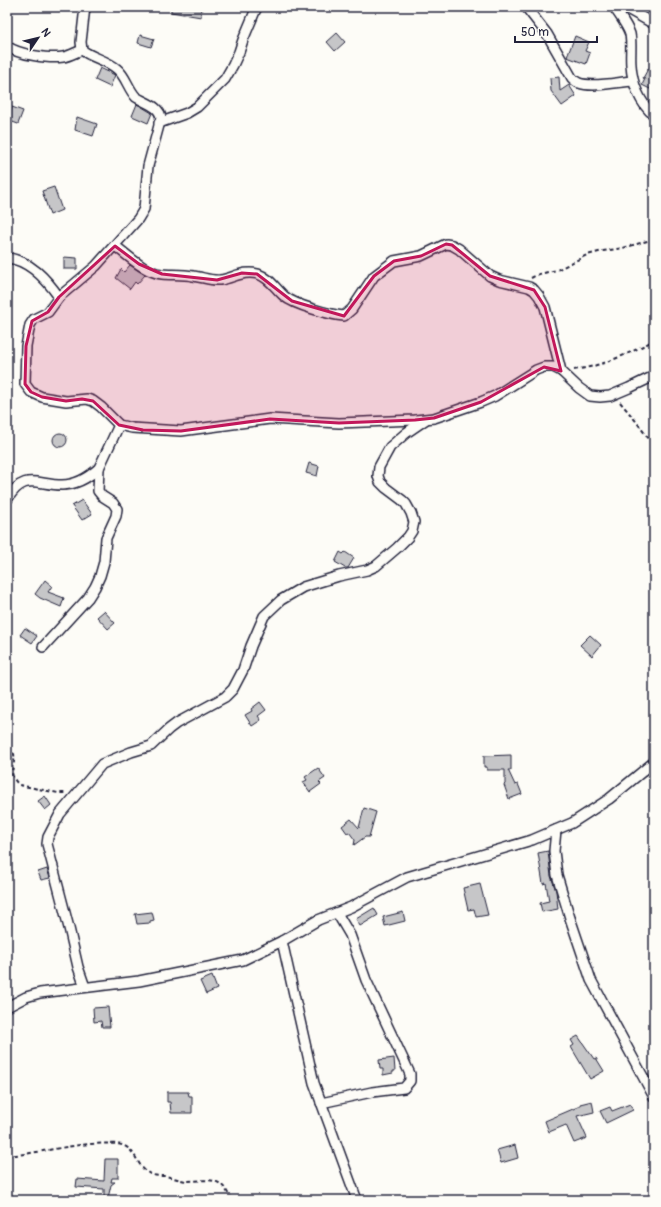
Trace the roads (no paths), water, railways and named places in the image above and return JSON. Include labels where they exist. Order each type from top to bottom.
[{"type":"street","points":[[85,7],[80,42],[82,50],[119,70],[134,94],[146,103],[157,108],[161,118],[148,166],[144,209],[138,219],[88,274],[70,287],[59,297],[48,312],[34,319],[30,325],[26,346],[25,384],[31,392],[42,397],[66,401],[82,399],[94,401],[120,425],[143,430],[180,430],[270,419],[339,423],[426,419],[456,411],[481,402],[536,370],[544,368],[553,367],[561,371],[578,388],[590,396],[600,397],[610,396],[654,376]]},
{"type":"street","points":[[159,123],[187,113],[197,107],[225,78],[233,65],[258,7]]},
{"type":"street","points":[[526,7],[547,34],[572,78],[576,82],[594,85],[633,81]]},
{"type":"street","points":[[614,7],[629,32],[633,81],[646,108],[654,115]]},
{"type":"street","points":[[628,8],[654,24]]},
{"type":"street","points":[[7,46],[14,51],[63,57],[82,50]]},
{"type":"street","points":[[115,246],[139,264],[162,274],[192,275],[217,280],[230,278],[242,273],[257,274],[272,282],[282,295],[292,301],[344,316],[349,313],[374,276],[384,267],[394,261],[421,256],[446,244],[458,248],[490,276],[499,280],[529,286],[539,296],[544,307],[561,371]]},
{"type":"street","points":[[7,258],[18,260],[47,280],[59,297]]},
{"type":"street","points":[[84,987],[47,844],[48,837],[60,814],[102,764],[131,752],[151,746],[177,723],[225,697],[233,689],[243,670],[251,646],[264,616],[280,600],[302,587],[339,576],[367,570],[376,566],[402,542],[412,531],[414,522],[406,504],[380,482],[378,476],[379,467],[390,447],[406,432],[426,419]]},
{"type":"street","points":[[7,500],[14,490],[30,481],[63,485],[85,478],[98,468],[120,425]]},
{"type":"street","points":[[43,647],[88,598],[100,576],[104,562],[106,538],[116,516],[117,509],[113,502],[102,496],[98,491],[98,468]]},
{"type":"street","points":[[7,1007],[26,997],[40,993],[139,981],[243,960],[282,941],[318,920],[357,905],[407,878],[429,870],[519,844],[572,823],[609,799],[654,762]]},
{"type":"street","points":[[556,830],[554,851],[557,875],[591,980],[654,1097]]},
{"type":"street","points":[[321,1103],[372,1092],[397,1090],[404,1088],[410,1081],[410,1074],[366,980],[350,935],[338,913]]},
{"type":"street","points":[[282,941],[314,1083],[357,1200]]}]
